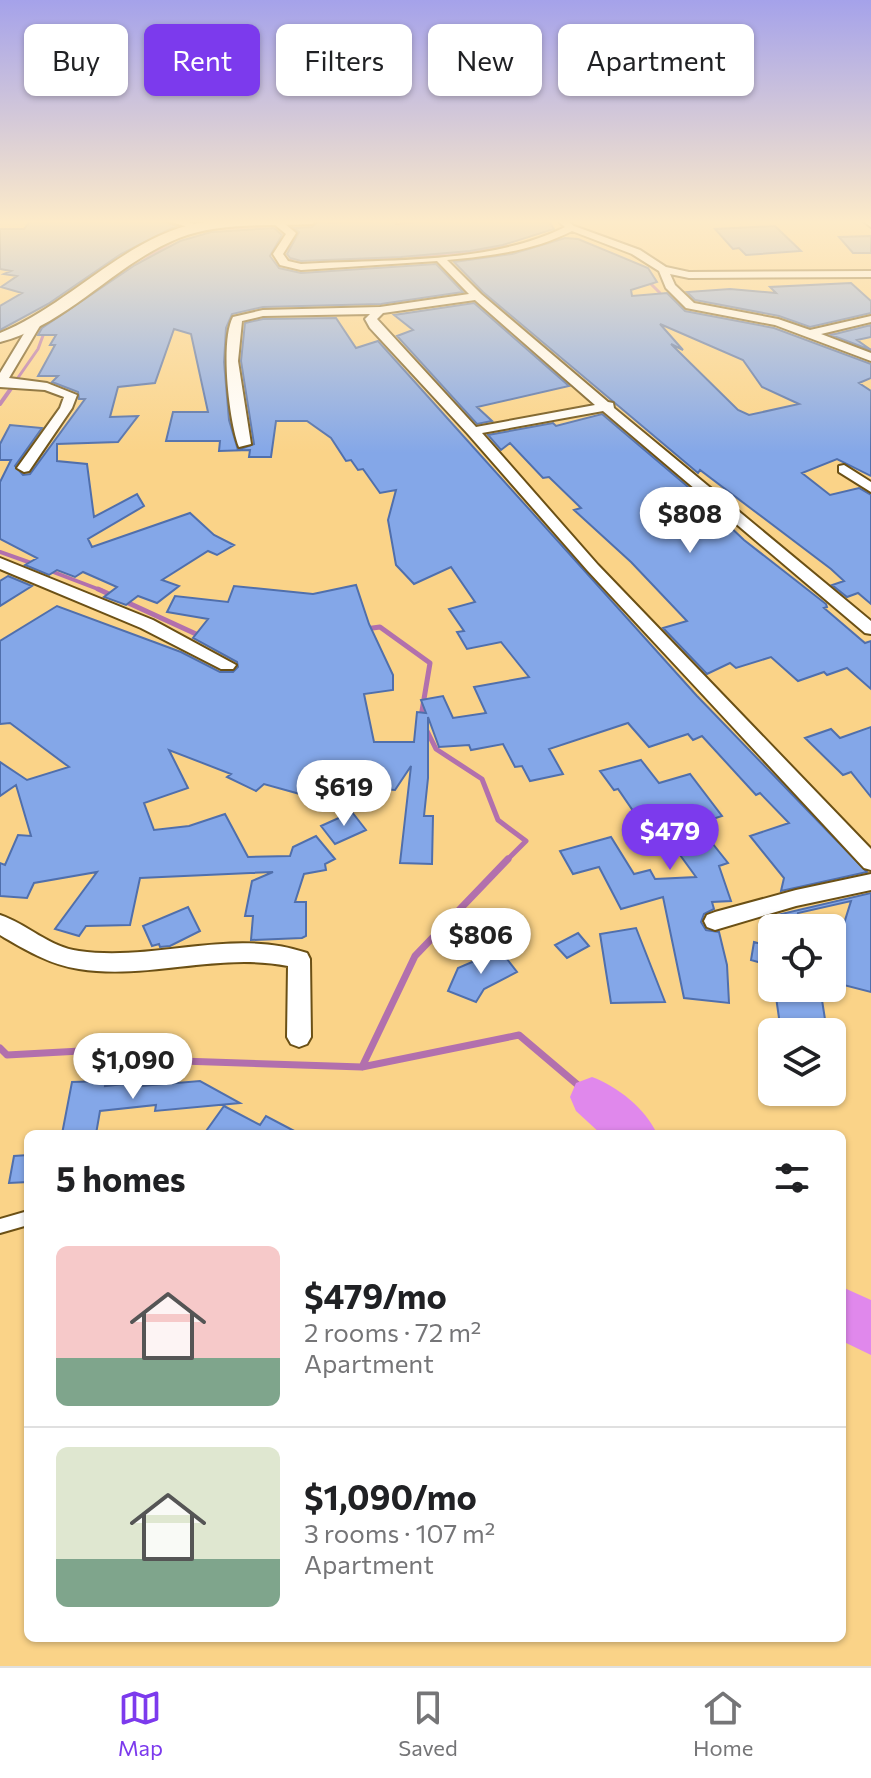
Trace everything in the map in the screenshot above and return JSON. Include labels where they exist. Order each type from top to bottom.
[{"type":"street","points":[[0,338],[35,324],[75,298]]},
{"type":"street","points":[[244,444],[233,353],[233,327],[237,319],[263,313],[380,310],[465,298]]},
{"type":"street","points":[[479,298],[871,629]]},
{"type":"street","points":[[682,298],[690,306],[778,322],[871,357]]},
{"type":"street","points":[[380,310],[371,319],[374,326],[473,431],[593,568],[871,862]]},
{"type":"street","points":[[811,333],[871,319]]},
{"type":"street","points":[[24,468],[66,408],[71,395],[47,387],[1,382],[35,324]]},
{"type":"street","points":[[473,431],[609,406]]},
{"type":"street","points":[[844,469],[871,488]]},
{"type":"street","points":[[0,563],[135,618],[227,665]]},
{"type":"street","points":[[715,921],[796,898],[871,882]]},
{"type":"street","points":[[0,924],[51,952],[79,960],[137,963],[227,950],[272,951],[299,959],[299,1037]]},
{"type":"lane","points":[[0,1226],[24,1219]]},
{"type":"building","points":[[14,298],[57,298],[0,330],[0,306]]},
{"type":"building","points":[[87,298],[424,298],[381,304],[263,307],[232,314],[226,328],[224,362],[229,420],[238,450],[254,444],[241,361],[245,323],[263,319],[336,318],[356,348],[378,341],[697,696],[867,872],[781,891],[784,878],[750,836],[789,823],[760,793],[756,795],[702,736],[693,740],[688,734],[649,747],[628,723],[549,749],[563,774],[530,781],[522,766],[515,767],[503,744],[471,750],[469,745],[439,747],[428,717],[428,778],[424,816],[433,816],[432,864],[400,863],[411,766],[395,790],[315,784],[309,791],[304,789],[300,794],[264,784],[256,791],[227,777],[231,774],[169,750],[188,788],[144,803],[154,830],[189,826],[225,814],[248,857],[290,856],[293,847],[316,836],[335,859],[325,864],[326,870],[304,874],[295,902],[306,902],[306,936],[302,938],[251,940],[253,916],[245,916],[252,881],[273,872],[140,878],[130,925],[86,926],[79,936],[55,929],[97,872],[34,883],[27,898],[0,896],[0,863],[5,865],[18,835],[31,836],[16,785],[0,796],[0,762],[27,780],[69,767],[10,723],[0,724],[0,641],[57,606],[181,652],[220,672],[233,672],[238,667],[237,662],[193,638],[208,619],[167,612],[175,596],[228,602],[234,586],[313,594],[356,585],[369,624],[393,675],[393,690],[364,694],[374,742],[414,742],[417,712],[426,713],[421,700],[443,696],[453,718],[486,713],[474,687],[529,677],[501,642],[467,649],[457,632],[464,631],[449,609],[475,602],[451,567],[414,584],[396,565],[388,520],[396,490],[380,493],[363,469],[358,470],[351,460],[346,461],[331,438],[307,421],[276,421],[271,457],[249,457],[250,450],[219,451],[220,441],[166,441],[173,412],[208,412],[191,334],[174,329],[155,383],[118,387],[110,417],[138,416],[118,442],[57,444],[57,461],[87,464],[94,517],[137,494],[144,506],[88,539],[92,547],[190,513],[214,535],[234,545],[217,555],[208,551],[162,580],[179,586],[157,603],[138,596],[126,605],[104,597],[117,587],[83,572],[75,577],[57,570],[49,575],[25,565],[37,558],[0,539],[0,482],[11,460],[0,460],[0,444],[10,425],[42,428],[15,466],[23,475],[30,474],[85,399],[79,399],[78,392],[52,382],[58,376],[38,376],[55,345],[50,345],[56,335],[38,335],[42,328]]},
{"type":"building","points":[[490,298],[672,298],[685,311],[774,328],[871,364],[871,378],[859,383],[871,391],[871,476],[837,459],[802,473],[830,495],[859,488],[871,495],[871,604],[858,593],[847,597],[832,585],[844,581],[831,569],[700,470],[698,473]],"holes":[[[660,324],[743,360],[762,387],[799,404],[749,415],[738,410],[671,344],[683,350]]]},
{"type":"building","points":[[693,298],[867,298],[871,301],[871,313],[810,327],[779,316]]},
{"type":"building","points":[[474,303],[569,386],[477,407],[492,421],[477,424],[397,336],[413,330],[394,315]]},
{"type":"building","points":[[871,325],[871,337],[857,340],[871,350],[831,335]]},
{"type":"building","points":[[602,414],[687,486],[744,540],[826,604],[824,608],[865,643],[871,641],[871,689],[847,668],[798,681],[771,657],[736,668],[730,663],[707,674],[663,628],[687,621],[631,562],[574,510],[581,508],[549,477],[543,478],[510,443],[501,450],[488,435],[553,423],[556,426]]},
{"type":"building","points":[[8,576],[32,586],[0,606],[0,581]]},
{"type":"building","points":[[871,727],[871,797],[851,772],[843,775],[805,738],[831,729],[840,738]]},
{"type":"building","points":[[641,760],[659,783],[690,774],[722,816],[697,824],[728,863],[719,866],[731,901],[712,902],[714,909],[704,914],[701,922],[706,930],[719,932],[727,965],[729,1003],[684,998],[663,897],[621,909],[599,867],[573,874],[560,851],[611,837],[634,874],[650,870],[655,879],[696,877],[664,833],[651,837],[618,789],[614,790],[600,771]]},
{"type":"building","points":[[352,812],[366,830],[335,844],[321,826]]},
{"type":"building","points":[[871,893],[871,992],[846,986],[846,917],[851,901],[798,914],[781,914]]},
{"type":"building","points":[[188,907],[200,931],[170,946],[152,946],[143,926]]},
{"type":"building","points":[[636,928],[665,1002],[611,1003],[600,934]]},
{"type":"building","points":[[578,933],[589,946],[567,958],[555,945]]},
{"type":"building","points":[[754,942],[758,943],[758,962],[751,960]]},
{"type":"building","points":[[500,950],[517,972],[484,989],[476,1002],[448,991],[458,968]]},
{"type":"building","points":[[777,1002],[822,1002],[825,1018],[779,1018]]},
{"type":"building","points":[[106,1081],[105,1086],[143,1082],[142,1086],[200,1081],[240,1103],[155,1111],[156,1105],[100,1111],[97,1130],[63,1130],[72,1082]]},
{"type":"building","points":[[224,1106],[260,1125],[266,1116],[292,1130],[207,1130]]},
{"type":"building","points":[[24,1155],[24,1182],[9,1183],[14,1156]]},
{"type":"waterway","points":[[15,382],[38,349],[48,322],[70,310]]},
{"type":"waterway","points":[[824,331],[871,350]]},
{"type":"waterway","points":[[0,342],[25,334]]},
{"type":"waterway","points":[[0,404],[17,380]]},
{"type":"waterway","points":[[0,552],[34,564]]},
{"type":"waterway","points":[[48,570],[99,590]]},
{"type":"waterway","points":[[99,590],[103,591]]},
{"type":"waterway","points":[[99,590],[196,634],[204,634]]},
{"type":"waterway","points":[[365,629],[380,627],[430,663],[421,717]]},
{"type":"waterway","points":[[425,727],[436,749],[482,779],[498,820],[526,841],[508,859]]},
{"type":"waterway","points":[[362,1067],[415,956],[508,859]]},
{"type":"waterway","points":[[362,1067],[519,1035],[592,1097]]},
{"type":"waterway","points":[[0,1048],[7,1055],[99,1050],[181,1061],[362,1067]]},
{"type":"waterway","points":[[592,1097],[629,1130]]},
{"type":"waterway","points":[[846,1314],[871,1329]]}]
